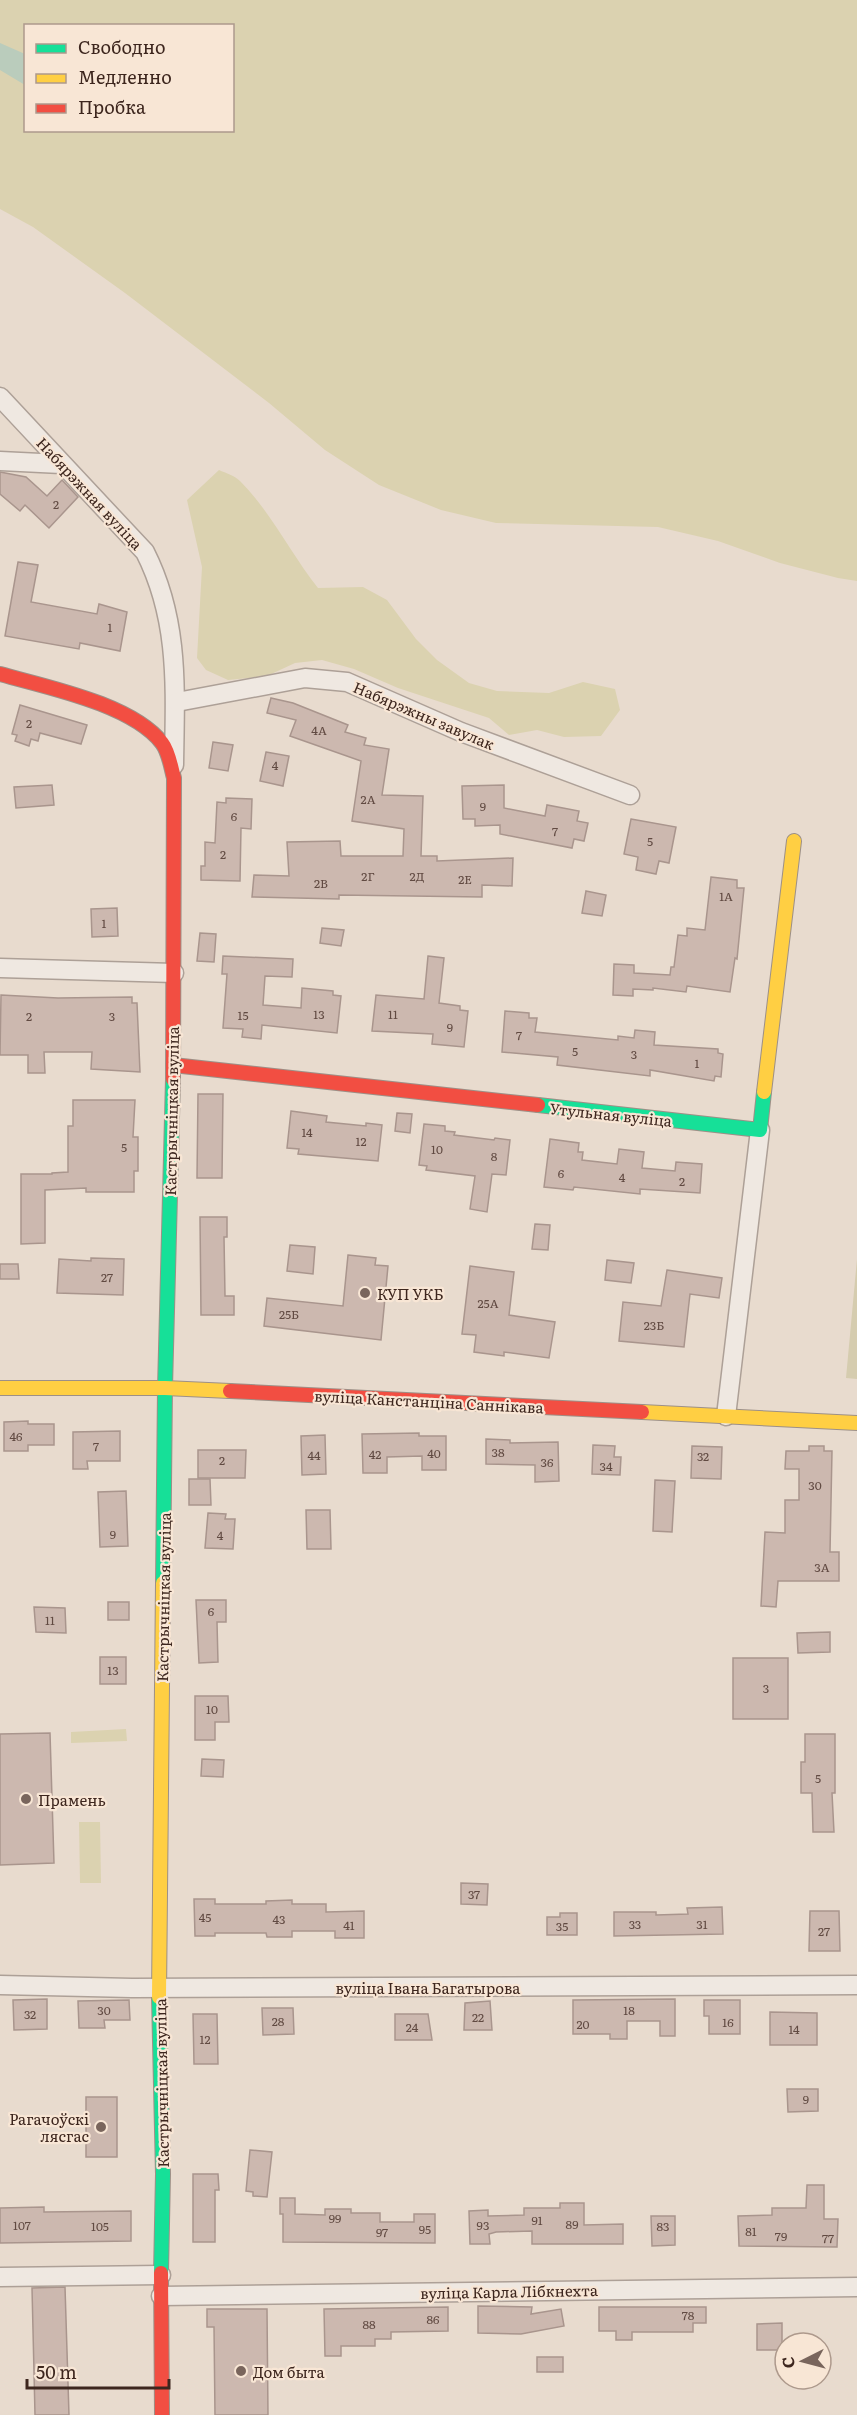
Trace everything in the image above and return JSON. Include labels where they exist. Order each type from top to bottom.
[{"type":"main road","name":"Кастрычніцкая вуліца","points":[[0,674],[96,704],[126,716],[145,728],[162,744],[174,778],[173,1065],[165,1388],[159,1988],[163,2175],[162,2415]]},
{"type":"main road","points":[[760,1130],[794,841]]},
{"type":"main road","name":"Утульная вуліца","points":[[173,1065],[760,1130]]},
{"type":"main road","name":"вуліца Канстанціна Саннікава","points":[[0,1388],[165,1388],[857,1423]]},
{"type":"street","name":"Набярэжная вуліца","points":[[0,397],[145,552],[153,567],[162,592],[173,638],[177,702],[174,778]]},
{"type":"street","points":[[0,461],[61,464]]},
{"type":"street","name":"Набярэжны завулак","points":[[177,702],[305,678],[347,682],[461,732],[630,795]]},
{"type":"street","points":[[0,968],[174,973]]},
{"type":"street","points":[[726,1416],[760,1130]]},
{"type":"street","name":"вуліца Івана Багатырова","points":[[0,1985],[159,1988],[857,1985]]},
{"type":"street","points":[[0,2277],[161,2276]]},
{"type":"street","name":"вуліца Карла Лібкнехта","points":[[161,2295],[857,2287]]},
{"type":"shaded area","points":[[0,0],[857,0],[857,581],[780,563],[718,541],[658,527],[496,523],[441,510],[379,485],[325,450],[269,403],[125,293],[33,227],[0,209]]},
{"type":"shaded area","points":[[0,43],[24,54],[24,84],[0,70]]},
{"type":"shaded area","points":[[219,470],[238,479],[251,493],[318,588],[363,587],[387,600],[416,639],[437,660],[469,683],[497,691],[549,693],[583,682],[615,689],[620,710],[601,736],[564,737],[537,730],[509,735],[489,718],[398,688],[354,669],[322,660],[295,663],[267,676],[228,680],[206,670],[197,658],[202,567],[187,500]]},
{"type":"shaded area","points":[[857,1259],[857,1379],[846,1378]]},
{"type":"shaded area","points":[[126,1729],[127,1741],[71,1743],[71,1732]]},
{"type":"shaded area","points":[[79,1822],[100,1822],[101,1883],[80,1883]]},
{"type":"building","points":[[0,472],[26,477],[47,496],[62,480],[78,497],[49,528],[25,505],[20,511],[0,494]]},
{"type":"building","points":[[18,562],[38,565],[31,602],[97,614],[99,604],[127,612],[120,651],[80,643],[79,649],[5,636]]},
{"type":"building","points":[[271,698],[293,703],[348,725],[345,732],[366,738],[364,745],[389,749],[382,795],[423,796],[421,856],[437,856],[437,861],[513,858],[512,886],[482,885],[482,897],[339,895],[339,899],[252,897],[254,875],[289,876],[287,842],[340,841],[341,856],[403,856],[404,829],[352,821],[361,761],[290,736],[296,720],[267,713]]},
{"type":"building","points":[[20,705],[87,725],[81,744],[40,733],[38,741],[31,739],[29,746],[15,741],[17,735],[12,734]]},
{"type":"building","points":[[213,742],[233,745],[228,771],[209,768]]},
{"type":"building","points":[[266,752],[289,756],[283,786],[260,781]]},
{"type":"building","points":[[52,785],[54,805],[16,808],[14,787]]},
{"type":"building","points":[[504,785],[504,808],[545,816],[547,805],[579,811],[577,821],[588,823],[584,841],[574,839],[572,848],[500,834],[500,825],[475,826],[475,819],[463,819],[462,786]]},
{"type":"building","points":[[226,798],[252,799],[251,829],[241,828],[240,881],[201,880],[201,866],[205,866],[205,842],[215,843],[217,802],[226,803]]},
{"type":"building","points":[[631,819],[676,827],[669,863],[659,861],[656,874],[636,870],[638,857],[624,854]]},
{"type":"building","points":[[711,877],[737,880],[737,888],[744,888],[737,959],[735,958],[730,992],[687,986],[686,992],[653,988],[653,990],[633,989],[633,996],[613,995],[614,964],[634,965],[634,973],[670,975],[671,967],[674,967],[678,935],[687,936],[687,928],[705,930]]},
{"type":"building","points":[[586,891],[606,895],[602,916],[582,913]]},
{"type":"building","points":[[117,908],[118,936],[92,937],[91,909]]},
{"type":"building","points":[[322,928],[344,930],[341,946],[320,943]]},
{"type":"building","points":[[200,933],[216,934],[214,962],[197,961]]},
{"type":"building","points":[[223,956],[293,959],[292,977],[265,976],[263,1005],[301,1008],[302,988],[333,991],[333,995],[341,996],[337,1033],[262,1025],[261,1039],[242,1037],[243,1029],[223,1028],[227,974],[222,974]]},
{"type":"building","points":[[428,956],[444,958],[439,1003],[460,1006],[460,1010],[468,1011],[464,1047],[432,1044],[433,1034],[372,1031],[376,995],[424,999]]},
{"type":"building","points":[[1,995],[58,998],[132,997],[132,1003],[137,1003],[140,1072],[91,1069],[92,1052],[44,1052],[45,1073],[28,1073],[28,1055],[0,1055]]},
{"type":"building","points":[[505,1011],[529,1013],[529,1018],[537,1018],[535,1032],[618,1040],[618,1036],[634,1038],[635,1030],[655,1032],[654,1045],[718,1049],[718,1053],[723,1054],[721,1077],[715,1076],[714,1081],[650,1070],[650,1076],[557,1065],[558,1057],[502,1052]]},
{"type":"building","points":[[198,1094],[223,1094],[222,1178],[197,1178]]},
{"type":"building","points":[[73,1100],[135,1100],[133,1137],[138,1137],[138,1171],[134,1171],[134,1192],[86,1192],[86,1188],[45,1190],[45,1243],[21,1244],[21,1174],[68,1172],[68,1126],[73,1126]]},
{"type":"building","points":[[291,1111],[327,1116],[326,1122],[366,1126],[366,1123],[382,1125],[378,1161],[298,1154],[299,1149],[287,1148]]},
{"type":"building","points":[[397,1113],[412,1114],[410,1133],[395,1131]]},
{"type":"building","points":[[424,1124],[445,1126],[445,1131],[455,1132],[454,1135],[510,1140],[506,1175],[492,1174],[487,1212],[470,1209],[475,1176],[426,1170],[427,1166],[419,1165]]},
{"type":"building","points":[[550,1139],[579,1143],[578,1152],[583,1152],[582,1160],[617,1164],[619,1149],[644,1152],[642,1168],[675,1171],[676,1162],[702,1164],[700,1193],[640,1189],[640,1194],[574,1187],[573,1190],[544,1187]]},
{"type":"building","points":[[200,1217],[227,1217],[227,1237],[224,1237],[225,1296],[234,1296],[234,1315],[201,1315]]},
{"type":"building","points":[[535,1224],[550,1225],[548,1250],[532,1249]]},
{"type":"building","points":[[290,1245],[315,1247],[313,1274],[287,1271]]},
{"type":"building","points":[[348,1255],[376,1258],[375,1265],[388,1266],[381,1340],[264,1326],[267,1298],[343,1306]]},
{"type":"building","points":[[91,1258],[124,1259],[123,1295],[57,1293],[59,1259],[91,1261]]},
{"type":"building","points":[[607,1260],[634,1263],[631,1283],[605,1280]]},
{"type":"building","points":[[0,1264],[18,1264],[19,1279],[0,1279]]},
{"type":"building","points":[[470,1266],[514,1272],[509,1315],[555,1322],[549,1358],[504,1352],[504,1356],[474,1352],[476,1335],[462,1334]]},
{"type":"building","points":[[667,1270],[722,1278],[719,1298],[690,1294],[684,1347],[619,1341],[623,1302],[661,1306]]},
{"type":"building","points":[[28,1421],[28,1424],[54,1424],[54,1445],[28,1445],[28,1451],[4,1451],[4,1422]]},
{"type":"building","points":[[120,1431],[120,1461],[87,1461],[88,1469],[73,1469],[73,1432]]},
{"type":"building","points":[[419,1433],[419,1436],[446,1436],[446,1470],[422,1470],[422,1456],[387,1457],[387,1473],[363,1473],[362,1434]]},
{"type":"building","points":[[325,1435],[326,1474],[302,1475],[301,1436]]},
{"type":"building","points":[[486,1439],[510,1440],[510,1443],[558,1442],[559,1481],[535,1482],[535,1465],[486,1464]]},
{"type":"building","points":[[593,1445],[615,1446],[614,1457],[621,1457],[620,1475],[592,1474]]},
{"type":"building","points":[[692,1446],[722,1447],[721,1479],[691,1478]]},
{"type":"building","points":[[809,1446],[824,1446],[824,1451],[832,1451],[830,1552],[839,1552],[839,1581],[778,1581],[776,1607],[761,1606],[765,1532],[785,1533],[785,1500],[799,1500],[799,1469],[785,1469],[786,1451],[809,1451]]},
{"type":"building","points":[[198,1450],[246,1450],[245,1478],[198,1478]]},
{"type":"building","points":[[189,1479],[210,1479],[211,1505],[189,1505]]},
{"type":"building","points":[[655,1480],[675,1481],[672,1532],[653,1531]]},
{"type":"building","points":[[126,1491],[128,1546],[100,1547],[98,1492]]},
{"type":"building","points":[[306,1510],[330,1510],[331,1549],[307,1549]]},
{"type":"building","points":[[208,1513],[226,1514],[225,1519],[235,1519],[233,1549],[205,1548]]},
{"type":"building","points":[[196,1600],[226,1600],[226,1622],[217,1622],[218,1662],[199,1663]]},
{"type":"building","points":[[108,1602],[129,1602],[129,1620],[108,1620]]},
{"type":"building","points":[[34,1607],[65,1608],[66,1633],[36,1632]]},
{"type":"building","points":[[830,1632],[830,1652],[798,1653],[797,1633]]},
{"type":"building","points":[[100,1657],[126,1657],[126,1684],[100,1684]]},
{"type":"building","points":[[733,1658],[788,1658],[788,1719],[733,1719]]},
{"type":"building","points":[[195,1696],[228,1696],[229,1722],[215,1722],[215,1740],[195,1740]]},
{"type":"building","name":"Прамень","points":[[50,1733],[54,1863],[0,1865],[0,1734]]},
{"type":"building","points":[[805,1734],[835,1734],[835,1793],[832,1793],[834,1832],[813,1832],[812,1793],[801,1793],[801,1762],[805,1762]]},
{"type":"building","points":[[202,1759],[224,1760],[223,1777],[201,1776]]},
{"type":"building","points":[[461,1883],[488,1884],[487,1905],[461,1904]]},
{"type":"building","points":[[194,1899],[215,1899],[215,1904],[266,1904],[266,1901],[292,1900],[292,1904],[326,1904],[326,1912],[364,1911],[364,1938],[335,1938],[335,1931],[292,1931],[292,1937],[267,1937],[266,1933],[215,1933],[215,1936],[195,1936]]},
{"type":"building","points":[[722,1907],[723,1934],[614,1936],[614,1912],[656,1912],[656,1915],[688,1914],[687,1908]]},
{"type":"building","points":[[810,1911],[839,1911],[840,1951],[809,1951]]},
{"type":"building","points":[[560,1913],[577,1913],[577,1935],[547,1935],[547,1917],[560,1917]]},
{"type":"building","points":[[47,1999],[47,2029],[14,2030],[13,2000]]},
{"type":"building","points":[[675,1999],[675,2036],[660,2036],[660,2021],[627,2021],[627,2039],[610,2039],[610,2034],[573,2034],[573,2000]]},
{"type":"building","points":[[129,2000],[130,2020],[104,2020],[105,2028],[79,2028],[78,2001]]},
{"type":"building","points":[[704,2000],[740,2000],[740,2034],[709,2034],[709,2016],[704,2016]]},
{"type":"building","points":[[490,2001],[492,2030],[464,2030],[465,2003]]},
{"type":"building","points":[[262,2008],[293,2008],[294,2034],[263,2035]]},
{"type":"building","points":[[770,2012],[817,2013],[817,2045],[770,2045]]},
{"type":"building","points":[[193,2014],[217,2014],[218,2064],[194,2064]]},
{"type":"building","points":[[395,2014],[428,2014],[432,2040],[395,2040]]},
{"type":"building","points":[[787,2089],[818,2089],[818,2111],[788,2112]]},
{"type":"building","name":"Рагачоўскі лясгас","points":[[86,2097],[117,2097],[117,2157],[86,2157]]},
{"type":"building","points":[[250,2150],[272,2152],[267,2197],[253,2196],[253,2192],[246,2191]]},
{"type":"building","points":[[193,2174],[218,2174],[219,2190],[215,2190],[215,2242],[193,2242]]},
{"type":"building","points":[[807,2185],[824,2185],[824,2219],[838,2219],[837,2247],[739,2246],[738,2216],[772,2215],[772,2208],[806,2208]]},
{"type":"building","points":[[280,2198],[295,2198],[295,2214],[325,2215],[325,2209],[351,2209],[351,2213],[380,2213],[380,2222],[414,2222],[414,2214],[435,2214],[435,2243],[283,2242],[283,2214],[280,2214]]},
{"type":"building","points":[[560,2203],[584,2203],[584,2225],[623,2224],[623,2244],[532,2244],[532,2231],[496,2232],[489,2234],[490,2244],[470,2244],[469,2211],[488,2210],[488,2216],[524,2215],[524,2208],[560,2208]]},
{"type":"building","points":[[44,2207],[44,2212],[131,2211],[131,2241],[0,2243],[0,2208]]},
{"type":"building","points":[[651,2216],[675,2216],[675,2245],[652,2246]]},
{"type":"building","points":[[65,2287],[69,2415],[35,2415],[32,2288]]},
{"type":"building","points":[[478,2306],[532,2307],[531,2314],[561,2309],[564,2326],[521,2334],[478,2333]]},
{"type":"building","points":[[448,2307],[448,2331],[391,2332],[391,2339],[375,2339],[375,2346],[341,2346],[341,2356],[325,2356],[324,2309]]},
{"type":"building","points":[[599,2307],[706,2307],[706,2323],[693,2323],[693,2332],[632,2332],[632,2340],[616,2340],[616,2331],[599,2331]]},
{"type":"building","name":"Дом быта","points":[[207,2309],[267,2309],[268,2415],[215,2415],[214,2327],[207,2327]]},
{"type":"building","points":[[782,2323],[782,2331],[773,2331],[773,2350],[757,2350],[757,2324]]},
{"type":"building","points":[[537,2357],[563,2357],[563,2372],[537,2372]]},
{"type":"traffic: fast","points":[[163,1583],[165,1388],[173,1079]]},
{"type":"traffic: fast","points":[[538,1105],[760,1130],[764,1092]]},
{"type":"traffic: fast","points":[[159,1997],[163,2174],[161,2273]]},
{"type":"traffic: slow","points":[[764,1092],[794,841]]},
{"type":"traffic: slow","points":[[0,1388],[165,1388],[230,1391]]},
{"type":"traffic: slow","points":[[642,1412],[857,1423]]},
{"type":"traffic: slow","points":[[159,1997],[163,1583]]},
{"type":"traffic: jam","points":[[0,674],[64,691],[110,707],[148,729],[162,743],[170,760],[174,778],[173,1079]]},
{"type":"traffic: jam","points":[[173,1065],[538,1105]]},
{"type":"traffic: jam","points":[[230,1391],[642,1412]]},
{"type":"traffic: jam","points":[[161,2273],[162,2415]]},
{"type":"place","name":"КУП УКБ","points":[[365,1293]]},
{"type":"place","name":"Прамень","points":[[26,1799]]},
{"type":"place","name":"Рагачоўскі лясгас","points":[[101,2127]]},
{"type":"place","name":"Дом быта","points":[[241,2371]]}]
